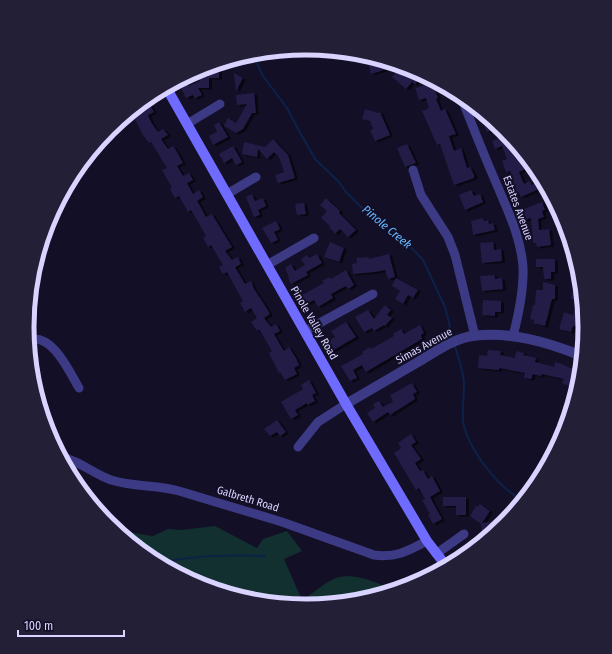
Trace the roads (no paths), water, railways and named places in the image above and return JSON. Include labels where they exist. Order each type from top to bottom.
[{"type":"main road","name":"Pinole Valley Road","points":[[169,92],[346,404],[427,541],[443,562]]},
{"type":"street","points":[[187,124],[220,104]]},
{"type":"street","name":"Estates Avenue","points":[[465,106],[511,219],[518,241],[523,266],[523,287],[520,309],[513,336]]},
{"type":"street","points":[[413,170],[421,195],[448,237],[455,255],[473,336]]},
{"type":"street","points":[[227,194],[256,177]]},
{"type":"street","points":[[267,265],[314,238]]},
{"type":"street","points":[[305,331],[373,294]]},
{"type":"street","name":"Simas Avenue","points":[[298,447],[318,422],[346,404],[458,340],[473,336],[495,334],[513,336],[551,344],[577,354]]},
{"type":"street","points":[[35,339],[40,339],[52,347],[60,356],[79,388]]},
{"type":"street","name":"Galbreth Road","points":[[68,458],[110,480],[124,483],[166,487],[282,522],[374,555],[400,555],[427,541]]},
{"type":"street","points":[[436,554],[464,534]]},
{"type":"waterway","name":"Pinole Creek","points":[[255,60],[263,76],[287,108],[315,159],[339,182],[346,192],[370,216],[404,240],[423,260],[445,307],[453,339]]},
{"type":"waterway","name":"Pinole Creek","points":[[455,346],[464,380],[463,421],[466,432],[471,444],[486,467],[504,487],[518,498]]},
{"type":"waterway","points":[[167,561],[212,556],[265,556]]}]
